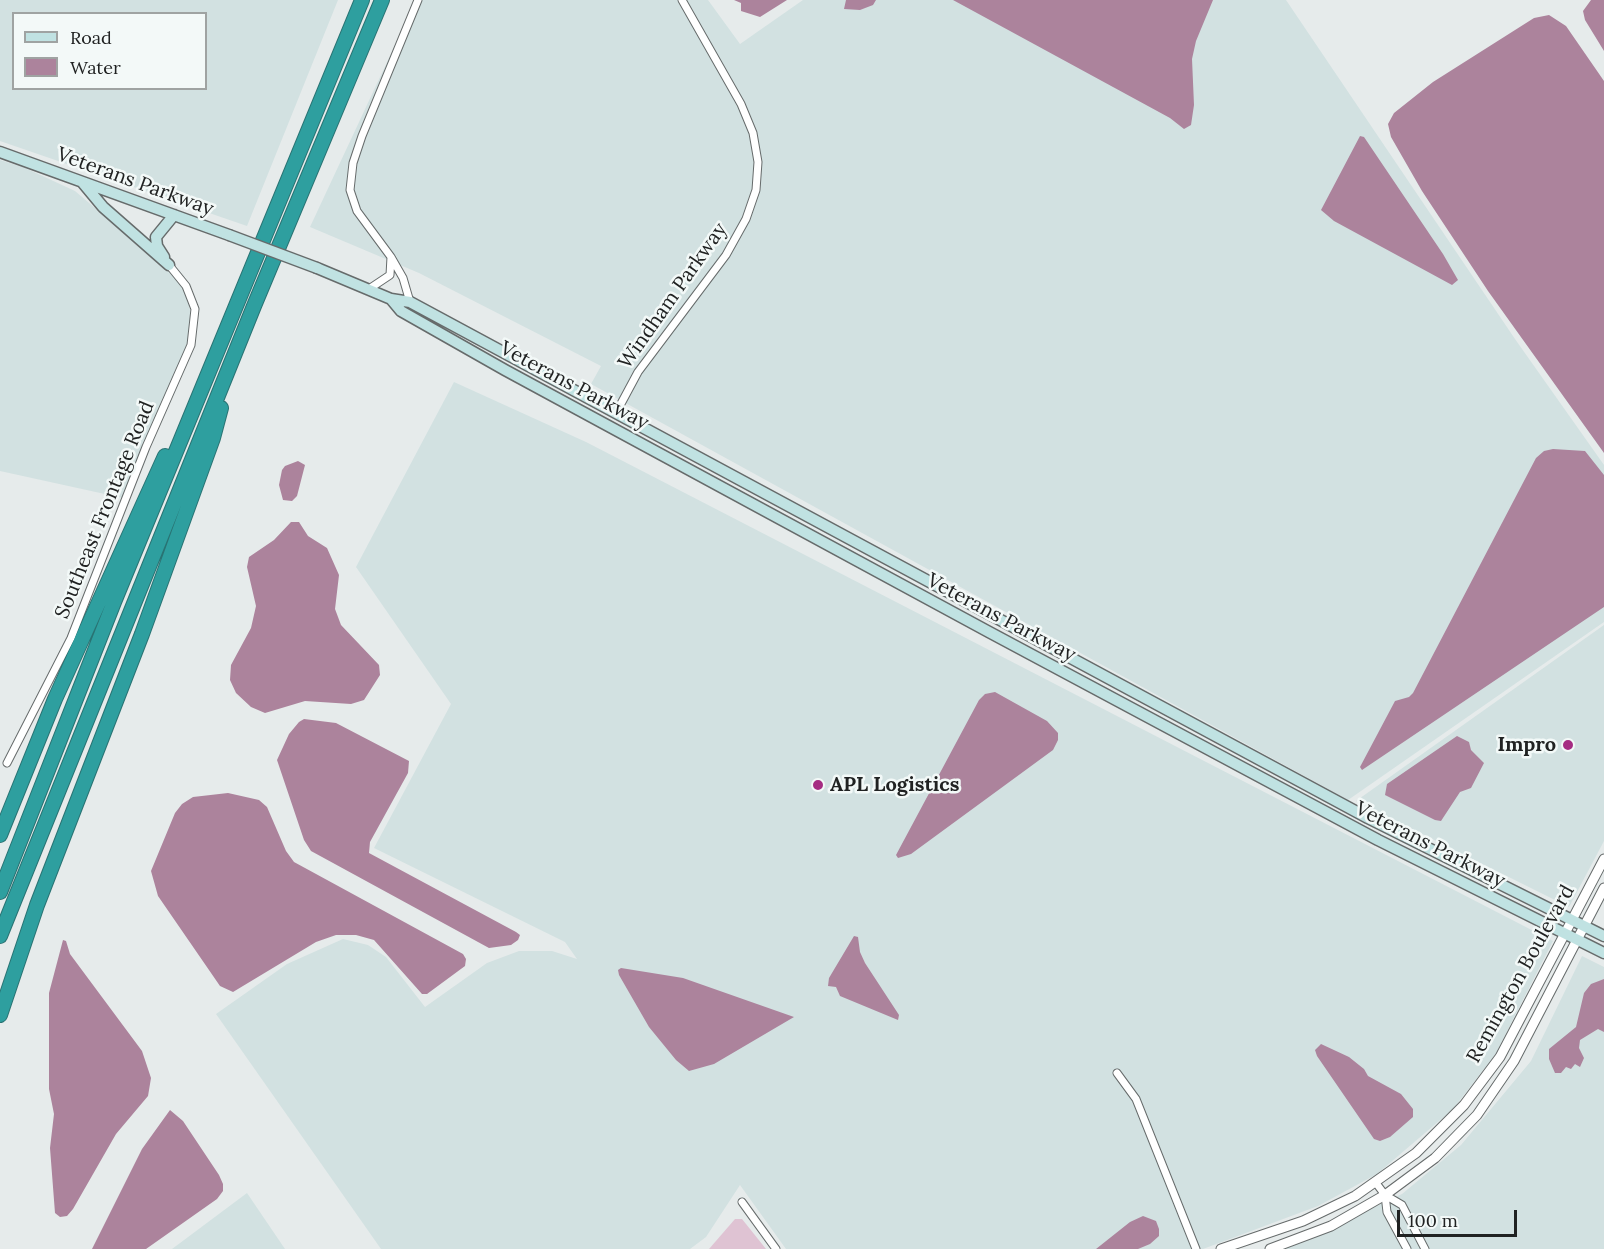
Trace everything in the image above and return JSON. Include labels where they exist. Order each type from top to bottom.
[{"type":"highway","points":[[0,892],[216,352],[362,0]]},
{"type":"highway","points":[[0,936],[234,357],[382,0]]},
{"type":"highway","points":[[0,835],[56,699],[142,504],[216,352]]},
{"type":"highway","points":[[0,1015],[38,905],[94,762],[213,438],[234,357]]},
{"type":"main road","name":"Veterans Parkway","points":[[0,152],[229,235],[369,290],[410,302],[1368,818],[1604,936]]},
{"type":"main road","points":[[82,183],[103,207],[170,265]]},
{"type":"main road","points":[[170,265],[157,246],[156,237],[174,215]]},
{"type":"main road","name":"Veterans Parkway","points":[[391,298],[401,311],[495,364],[968,621],[1378,840],[1604,953]]},
{"type":"street","points":[[410,302],[403,278],[391,257],[357,211],[350,190],[353,163],[362,136],[418,0]]},
{"type":"street","name":"Windham Parkway","points":[[616,412],[638,372],[726,255],[746,219],[756,190],[758,162],[753,133],[741,104],[682,0]]},
{"type":"street","points":[[369,290],[390,275],[391,257]]},
{"type":"street","name":"Southeast Frontage Road","points":[[7,763],[71,638],[146,447],[191,345],[195,309],[186,286],[170,265]]},
{"type":"street","name":"Remington Boulevard","points":[[1221,1249],[1303,1221],[1376,1183],[1416,1154],[1464,1105],[1500,1058],[1604,859]]},
{"type":"street","name":"Remington Boulevard","points":[[1270,1249],[1331,1226],[1385,1196],[1435,1158],[1478,1113],[1514,1061],[1604,888]]},
{"type":"street","points":[[1117,1073],[1136,1099],[1196,1249]]},
{"type":"street","points":[[1376,1183],[1385,1196],[1402,1205],[1425,1249]]},
{"type":"street","points":[[1385,1196],[1387,1212],[1407,1249]]},
{"type":"street","points":[[742,1202],[776,1249]]},
{"type":"shaded area","points":[[0,0],[338,0],[247,226],[0,141]]},
{"type":"shaded area","points":[[416,0],[708,0],[740,44],[803,0],[1286,0],[1515,339],[1604,465],[1604,622],[1348,800],[591,384],[601,366],[419,273],[310,227]]},
{"type":"shaded area","points":[[0,160],[23,167],[75,191],[167,269],[181,284],[189,304],[192,324],[185,351],[123,498],[0,471]]},
{"type":"shaded area","points":[[454,382],[586,442],[1553,941],[1495,1055],[1453,1109],[1377,1174],[1318,1206],[1203,1249],[786,1249],[740,1185],[706,1237],[690,1249],[381,1249],[216,1014],[287,964],[343,939],[368,945],[386,957],[425,1007],[487,963],[519,951],[552,951],[577,959],[565,942],[374,848],[451,704],[356,567]]},
{"type":"shaded area","points":[[1604,625],[1604,841],[1569,907],[1356,801]]},
{"type":"shaded area","points":[[1582,956],[1604,967],[1604,1249],[1285,1249],[1402,1194],[1461,1145],[1531,1061]]},
{"type":"shaded area","points":[[247,1193],[285,1249],[172,1249]]},
{"type":"shaded area","points":[[735,1219],[742,1219],[766,1249],[709,1249]]},
{"type":"water","points":[[734,0],[787,0],[760,17],[741,11],[741,3]]},
{"type":"water","points":[[846,0],[876,0],[873,5],[860,10],[844,9]]},
{"type":"water","points":[[953,0],[1213,0],[1196,41],[1192,59],[1194,105],[1191,125],[1184,129],[1170,118]]},
{"type":"water","points":[[1591,0],[1604,0],[1604,51],[1585,20],[1583,11]]},
{"type":"water","points":[[1549,15],[1566,26],[1604,81],[1604,453],[1488,291],[1422,191],[1391,137],[1388,124],[1394,113],[1433,82],[1534,18]]},
{"type":"water","points":[[1360,136],[1364,137],[1443,254],[1458,280],[1452,285],[1334,221],[1321,210]]},
{"type":"water","points":[[1553,449],[1585,451],[1604,475],[1604,607],[1362,770],[1360,767],[1395,701],[1409,697],[1413,693],[1536,458],[1544,451]]},
{"type":"water","points":[[298,461],[305,465],[297,496],[292,501],[283,500],[279,485],[282,470],[285,466]]},
{"type":"water","points":[[291,522],[299,522],[308,536],[327,548],[339,575],[335,609],[341,625],[379,665],[380,675],[364,700],[351,704],[305,701],[265,713],[251,707],[236,693],[230,680],[231,665],[251,628],[256,606],[247,567],[249,557],[274,540]]},
{"type":"water","points":[[995,692],[1047,721],[1058,733],[1058,740],[1053,750],[911,854],[898,858],[896,855],[979,700],[985,694]]},
{"type":"water","points":[[304,719],[336,723],[409,761],[408,773],[370,842],[369,853],[516,932],[520,935],[518,940],[511,945],[489,948],[311,851],[304,840],[277,760],[289,734]]},
{"type":"water","points":[[1457,736],[1469,742],[1471,750],[1484,763],[1471,788],[1460,792],[1441,821],[1385,795],[1387,784]]},
{"type":"water","points":[[228,793],[259,800],[267,807],[286,851],[294,862],[463,954],[466,959],[465,966],[427,994],[422,994],[374,940],[356,935],[336,935],[316,942],[233,992],[220,986],[158,896],[151,871],[175,813],[182,804],[193,797]]},
{"type":"water","points":[[854,936],[858,937],[860,952],[865,963],[899,1015],[898,1020],[840,996],[836,987],[828,986],[829,978]]},
{"type":"water","points":[[63,940],[66,941],[70,954],[142,1051],[151,1078],[148,1096],[116,1134],[73,1209],[67,1216],[60,1217],[55,1213],[50,1148],[54,1114],[49,1089],[49,993]]},
{"type":"water","points":[[621,968],[683,978],[794,1017],[714,1064],[689,1071],[676,1060],[649,1027],[619,975],[618,970]]},
{"type":"water","points":[[1604,979],[1604,1032],[1598,1029],[1580,1040],[1579,1048],[1584,1058],[1580,1067],[1575,1064],[1571,1069],[1566,1067],[1561,1073],[1555,1073],[1549,1059],[1549,1049],[1576,1027],[1584,993],[1591,984]]},
{"type":"water","points":[[1321,1044],[1349,1057],[1364,1069],[1368,1076],[1401,1094],[1413,1109],[1413,1117],[1390,1137],[1380,1141],[1374,1139],[1317,1056],[1315,1050]]},
{"type":"water","points":[[170,1110],[183,1121],[219,1175],[223,1191],[217,1199],[146,1249],[92,1249],[142,1149]]},
{"type":"water","points":[[1143,1216],[1156,1221],[1159,1229],[1159,1236],[1150,1244],[1138,1249],[1096,1249],[1130,1222]]},
{"type":"place","name":"Impro","points":[[1568,745]]},
{"type":"place","name":"APL Logistics","points":[[818,785]]}]
